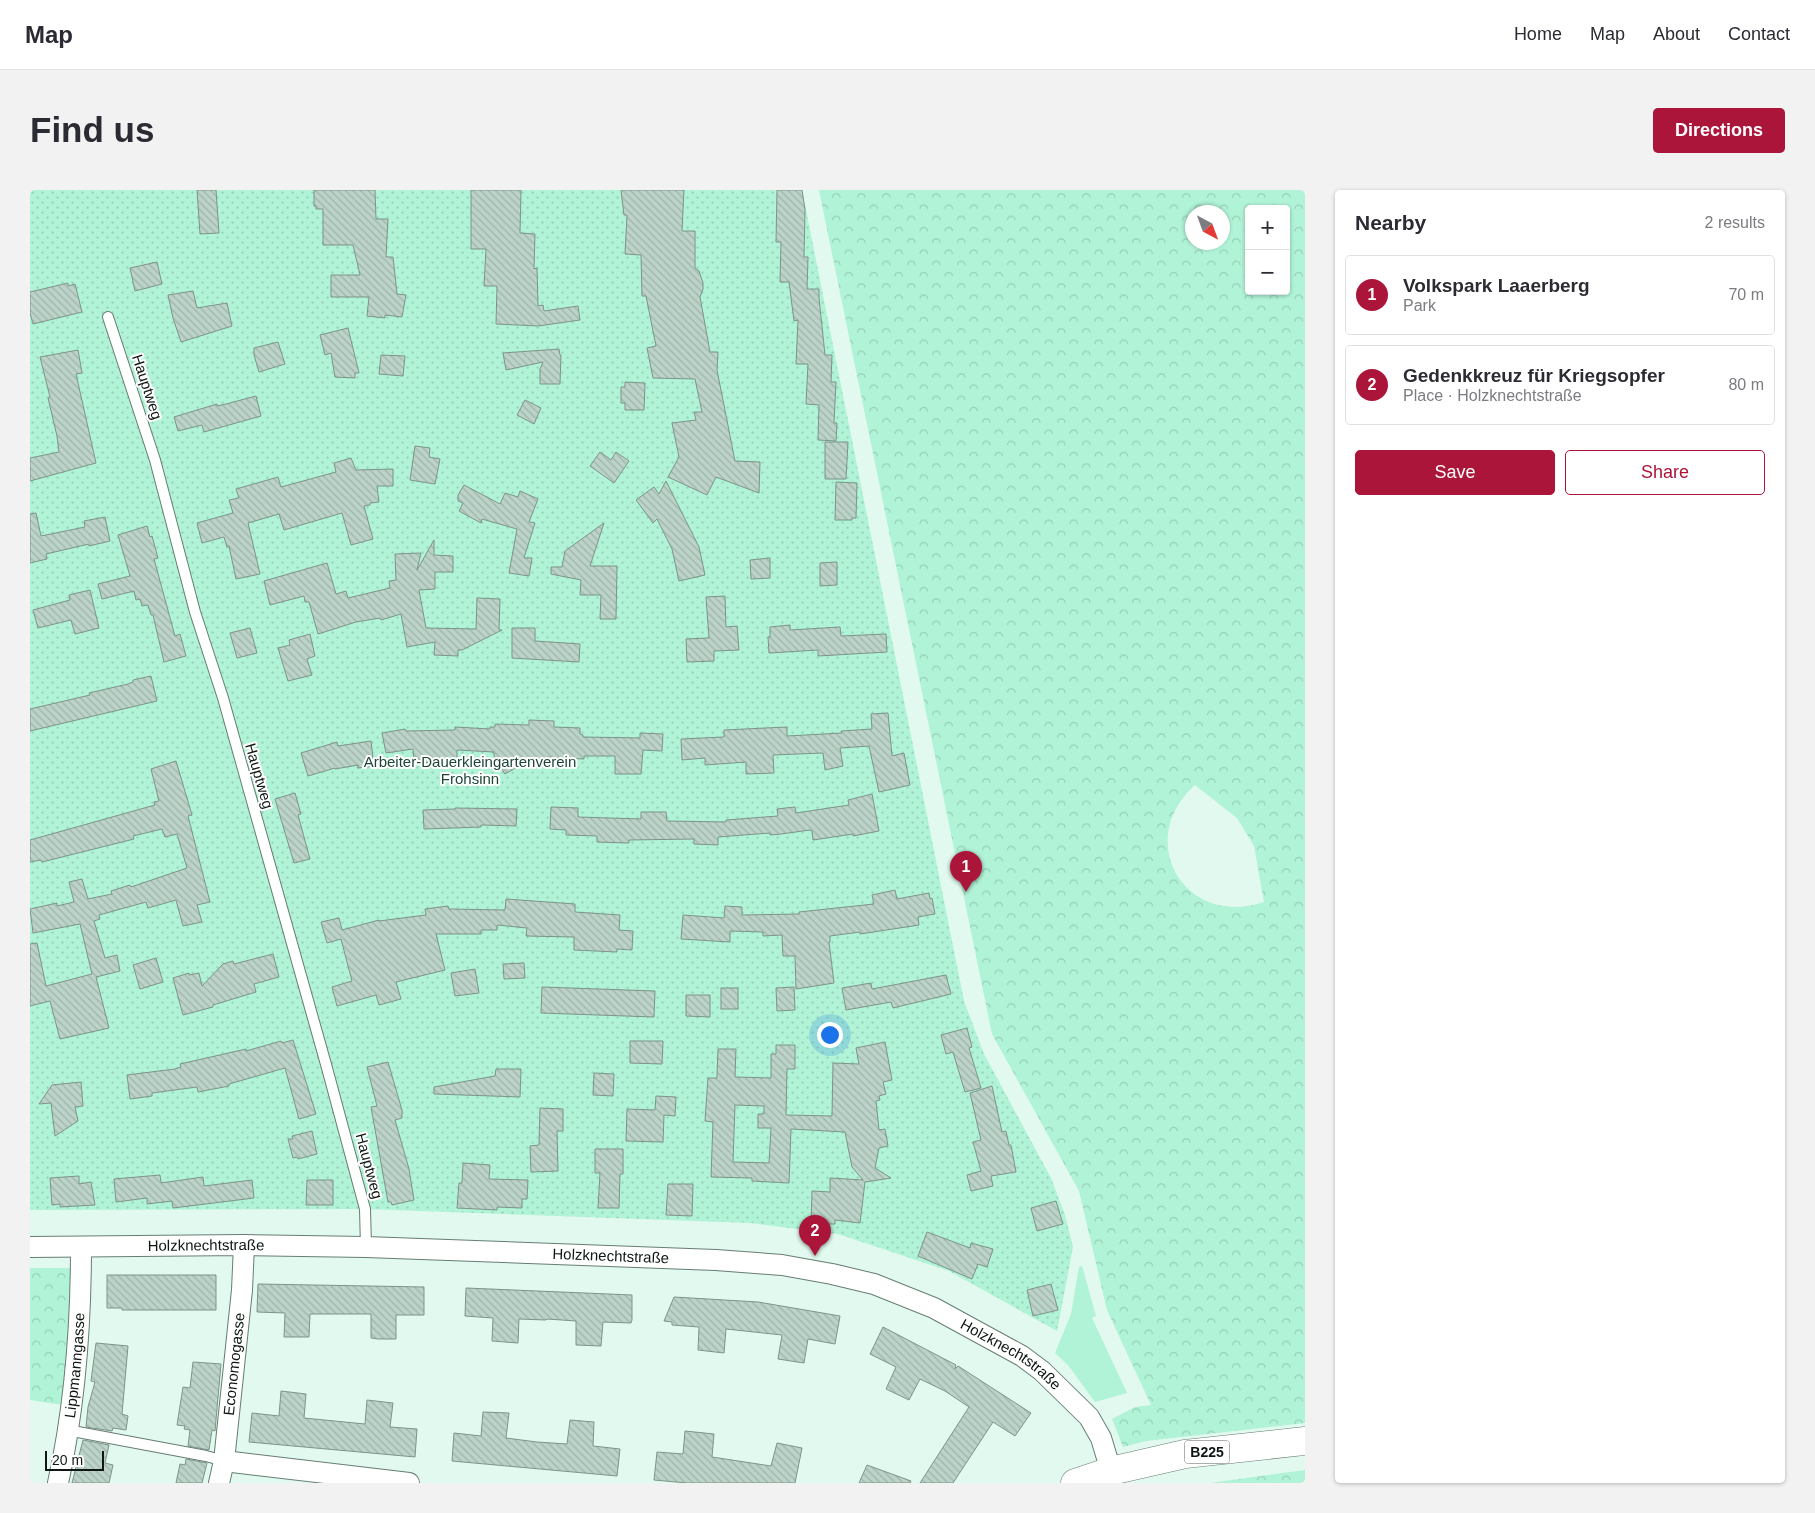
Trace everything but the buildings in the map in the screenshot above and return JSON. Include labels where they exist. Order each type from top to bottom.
[{"type":"main road","name":"B225","points":[[1075,1483],[1112,1471],[1185,1454],[1305,1441]]},
{"type":"street","name":"Holzknechtstraße","points":[[30,1247],[244,1245],[366,1247],[726,1261],[782,1266],[832,1274],[874,1284],[934,1308],[1022,1356],[1042,1371],[1089,1417],[1101,1438],[1112,1471]]},
{"type":"street","name":"Economogasse","points":[[219,1483],[224,1461],[242,1290],[244,1245]]},
{"type":"street","name":"Lippmanngasse","points":[[58,1483],[78,1352],[81,1247]]},
{"type":"street","points":[[224,1461],[409,1483]]},
{"type":"lane","name":"Hauptweg","points":[[108,317],[155,460],[195,612],[223,698],[330,1077],[365,1209],[366,1247]]},
{"type":"lane","points":[[67,1430],[224,1461]]},
{"type":"green space","name":"Arbeiter-Dauerkleingartenverein Frohsinn","points":[[30,190],[802,190],[964,1001],[984,1054],[1051,1178],[1065,1215],[1073,1247],[1057,1331],[949,1271],[838,1234],[751,1223],[365,1209],[30,1210]]},
{"type":"green space","points":[[819,190],[1305,190],[1305,1423],[1146,1441],[1123,1447],[1112,1419],[1135,1407],[1151,1405],[1107,1310],[1079,1191],[992,1034]],"holes":[[[1195,785],[1237,818],[1254,846],[1264,902],[1236,907],[1211,903],[1191,892],[1177,875],[1169,854],[1169,831],[1177,807]]]},
{"type":"green space","points":[[1082,1266],[1096,1316],[1092,1318],[1127,1393],[1095,1402],[1068,1365],[1055,1353],[1071,1314],[1079,1267]]},
{"type":"green space","points":[[30,1268],[72,1268],[72,1306],[63,1405],[30,1400]]},
{"type":"green space","points":[[1305,1470],[1305,1483],[1210,1483]]},
{"type":"place","name":"Volkspark Laaerberg","points":[[966,892]]},
{"type":"place","name":"Gedenkkreuz für Kriegsopfer","points":[[815,1256]]}]
